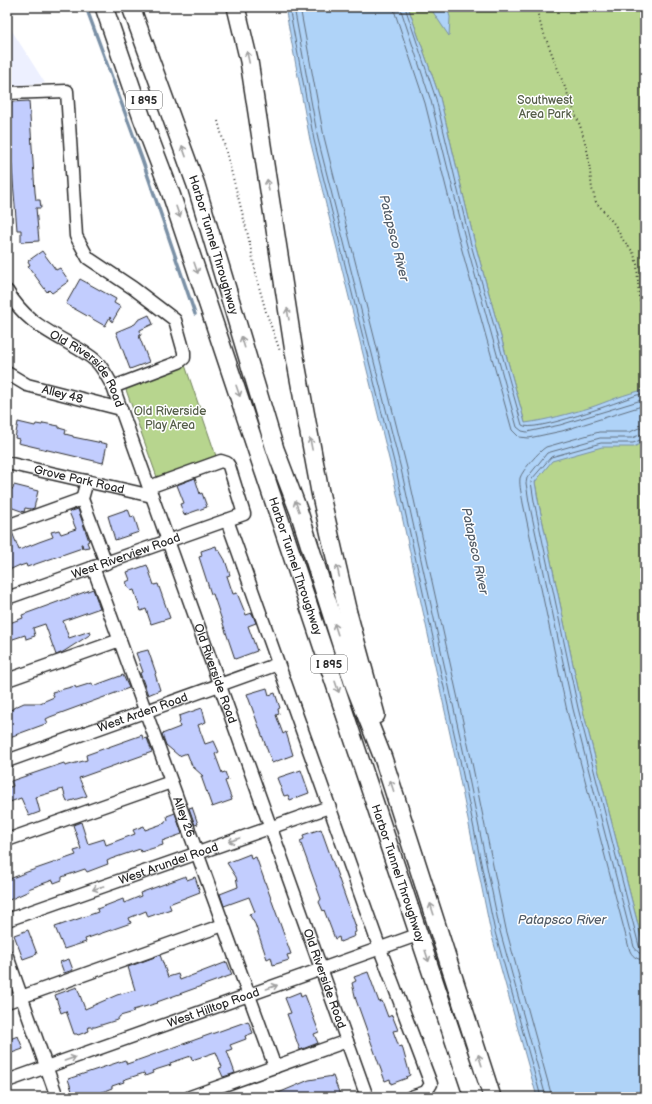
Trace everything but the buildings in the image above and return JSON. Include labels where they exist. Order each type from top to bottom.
[{"type":"highway","name":"Harbor Tunnel Throughway","points":[[104,7],[142,118],[171,194],[420,934],[473,1097]]},
{"type":"highway","name":"Harbor Tunnel Throughway","points":[[112,7],[163,152],[171,194]]},
{"type":"highway","name":"Harbor Tunnel Throughway","points":[[131,7],[196,185],[275,449],[299,512],[353,682],[383,758],[492,1097]]},
{"type":"highway","name":"Harbor Tunnel Throughway","points":[[236,7],[249,61],[294,352],[320,492],[348,613],[377,718],[383,758]]},
{"type":"street","points":[[7,93],[67,91],[76,236],[88,258],[133,288],[175,320],[184,352],[184,358],[179,362],[113,387]]},
{"type":"street","name":"Old Riverside Road","points":[[7,291],[24,314],[33,322],[97,362],[113,387],[367,1097]]},
{"type":"street","name":"Alley 48","points":[[7,373],[27,385],[121,409]]},
{"type":"street","name":"West Riverview Road","points":[[7,598],[244,514],[230,466],[224,462],[150,491]]},
{"type":"street","name":"Grove Park Road","points":[[7,463],[87,481],[150,491]]},
{"type":"street","points":[[87,481],[82,499],[106,563]]},
{"type":"street","points":[[7,526],[82,499]]},
{"type":"street","points":[[227,520],[380,949],[428,1091],[411,1097]]},
{"type":"street","name":"Alley 26","points":[[93,567],[275,1067]]},
{"type":"street","points":[[7,680],[120,640]]},
{"type":"street","name":"West Arden Road","points":[[7,761],[278,664]]},
{"type":"street","points":[[7,840],[171,782]]},
{"type":"street","name":"West Arundel Road","points":[[7,920],[329,807]]},
{"type":"street","points":[[7,1002],[223,925]]},
{"type":"street","name":"West Hilltop Road","points":[[7,1081],[420,934]]},
{"type":"street","points":[[7,956],[57,1097]]},
{"type":"street","points":[[190,1097],[347,1041]]},
{"type":"path","points":[[536,7],[541,26],[582,131],[588,154],[592,189],[596,202],[612,221],[623,240],[633,252],[637,264],[639,298],[645,311]]},
{"type":"path","points":[[218,120],[247,231],[266,312],[279,350],[294,352]]},
{"type":"path","points":[[639,425],[645,433]]},
{"type":"shaded area","points":[[7,23],[45,83],[7,86]]},
{"type":"green space","name":"Southwest Area Park","points":[[408,7],[645,7],[645,952],[582,707],[538,500],[525,423],[474,240],[440,98]]},
{"type":"green space","name":"Old Riverside Play Area","points":[[185,365],[216,456],[158,480],[125,387]]},
{"type":"water","name":"Patapsco River","points":[[285,7],[408,7],[440,98],[474,240],[525,423],[549,419],[589,408],[624,395],[645,390],[645,441],[634,447],[602,447],[552,461],[535,482],[582,707],[645,952],[645,1097],[537,1097],[491,933],[456,761],[392,471],[310,140]]},
{"type":"water","points":[[432,7],[447,7],[450,17],[449,36],[433,12]]},
{"type":"waterway","points":[[86,7],[142,159],[195,314]]}]
